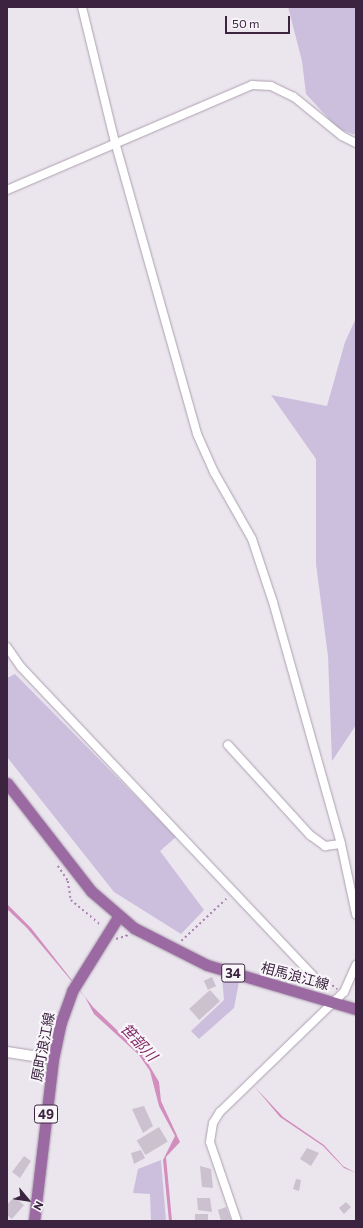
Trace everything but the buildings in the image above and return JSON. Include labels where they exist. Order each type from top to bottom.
[{"type":"main road","name":"34","points":[[7,783],[69,865],[118,917]]},
{"type":"main road","name":"原町浪江線","points":[[34,1221],[53,1059],[66,1008],[81,974],[118,917]]},
{"type":"main road","name":"相馬浪江線","points":[[118,917],[196,960],[356,1009]]},
{"type":"street","points":[[82,7],[115,142],[197,434],[214,472],[252,539],[289,653],[341,844],[356,914]]},
{"type":"street","points":[[7,190],[115,142],[252,85],[271,86],[294,97],[342,136],[356,143]]},
{"type":"street","points":[[7,647],[21,667],[233,893],[316,975]]},
{"type":"street","points":[[228,745],[310,836],[325,846],[341,844]]},
{"type":"street","points":[[237,1221],[210,1142],[213,1123],[220,1112],[332,1001],[344,992],[356,965]]},
{"type":"street","points":[[7,1052],[53,1059]]},
{"type":"path","points":[[55,861],[68,881],[71,900],[101,925]]},
{"type":"path","points":[[179,943],[233,893]]},
{"type":"path","points":[[176,942],[181,944]]},
{"type":"path","points":[[316,975],[338,990]]},
{"type":"shaded area","points":[[288,7],[356,7],[356,135],[338,129],[306,94],[302,61]]},
{"type":"shaded area","points":[[356,318],[356,725],[332,761],[328,656],[316,564],[316,459],[271,395],[327,406],[345,342]]},
{"type":"shaded area","points":[[15,674],[176,837],[160,851],[204,910],[181,934],[114,892],[7,757],[7,678]]},
{"type":"shaded area","points":[[7,904],[31,928],[93,1007],[143,1055],[159,1082],[161,1101],[180,1142],[166,1157],[172,1221],[169,1221],[163,1160],[175,1136],[159,1106],[150,1071],[139,1055],[94,1014],[85,997],[27,928],[7,909]]},
{"type":"shaded area","points":[[222,978],[239,982],[234,1008],[199,1039],[191,1031],[224,1000]]},
{"type":"shaded area","points":[[254,1086],[283,1117],[324,1145],[343,1166],[356,1173],[344,1168],[323,1146],[280,1117]]},
{"type":"shaded area","points":[[161,1160],[166,1221],[151,1221],[150,1194],[133,1193],[138,1169]]},
{"type":"water label","name":"笹部川","points":[[139,1042]]}]
